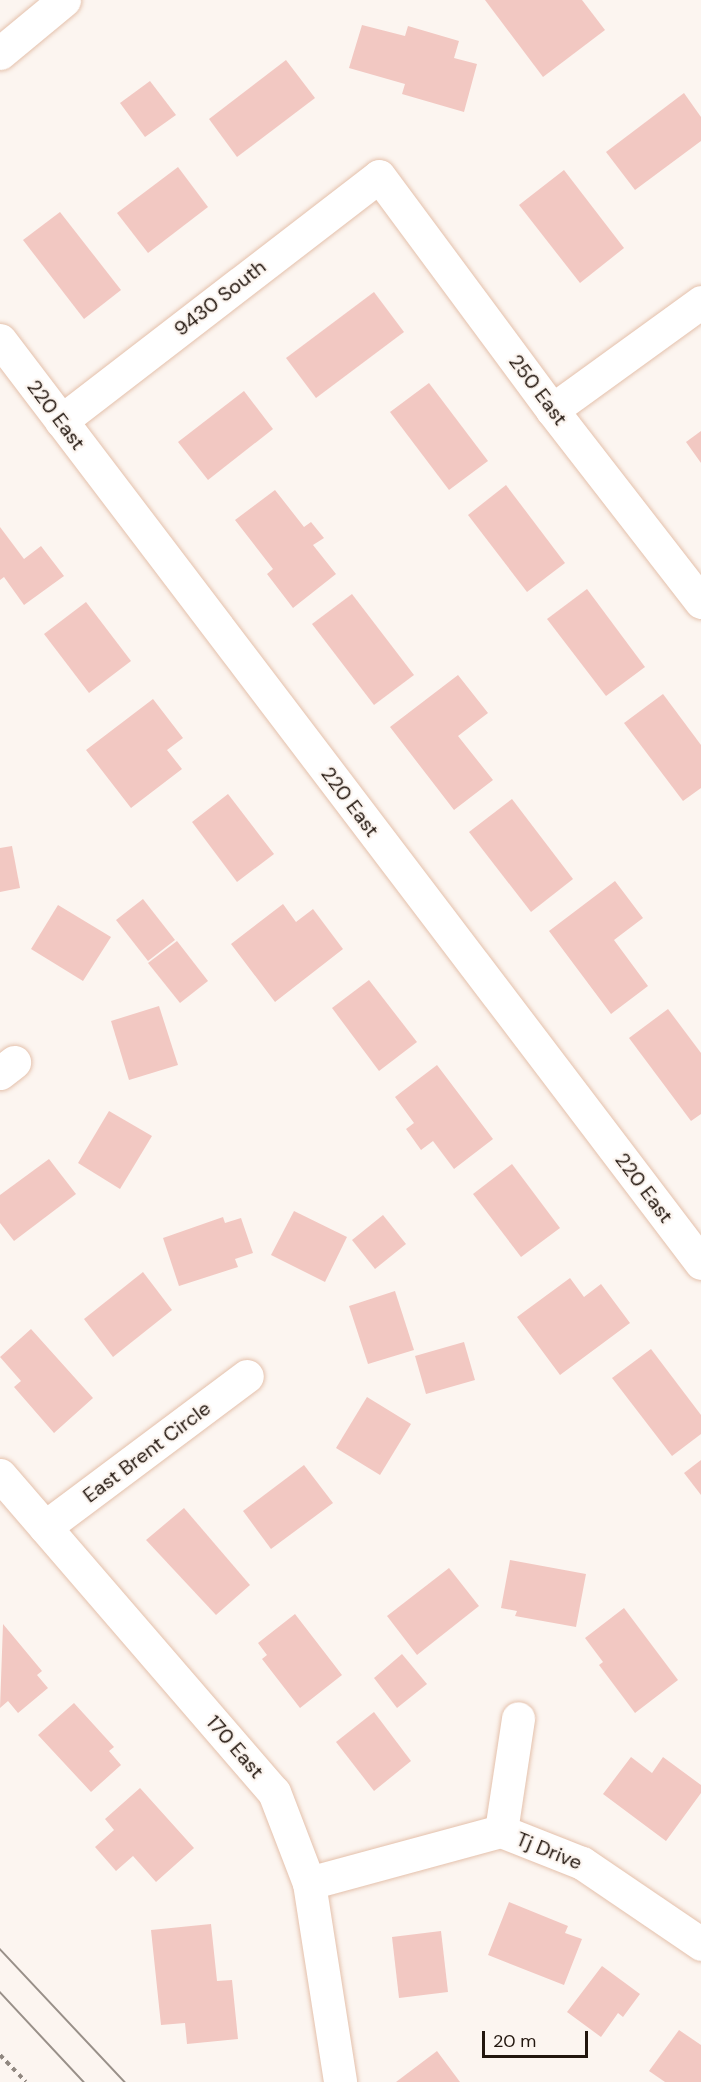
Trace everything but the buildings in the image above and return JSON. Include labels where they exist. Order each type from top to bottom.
[{"type":"street","points":[[0,53],[64,0]]},
{"type":"street","name":"250 East","points":[[379,176],[552,410],[701,602]]},
{"type":"street","name":"9430 South","points":[[61,421],[379,176]]},
{"type":"street","points":[[552,410],[701,302]]},
{"type":"street","name":"220 East","points":[[0,340],[701,1263]]},
{"type":"street","name":"East Brent Circle","points":[[45,1527],[247,1376]]},
{"type":"street","name":"170 East","points":[[0,1475],[274,1792],[309,1883],[340,2082]]},
{"type":"street","points":[[501,1831],[518,1718]]},
{"type":"street","name":"Tj Drive","points":[[309,1883],[501,1831],[582,1863],[701,1944]]},
{"type":"path","points":[[0,2055],[26,2082]]},
{"type":"tram line","points":[[0,1949],[125,2082]]},
{"type":"tram line","points":[[0,1992],[84,2082]]}]
